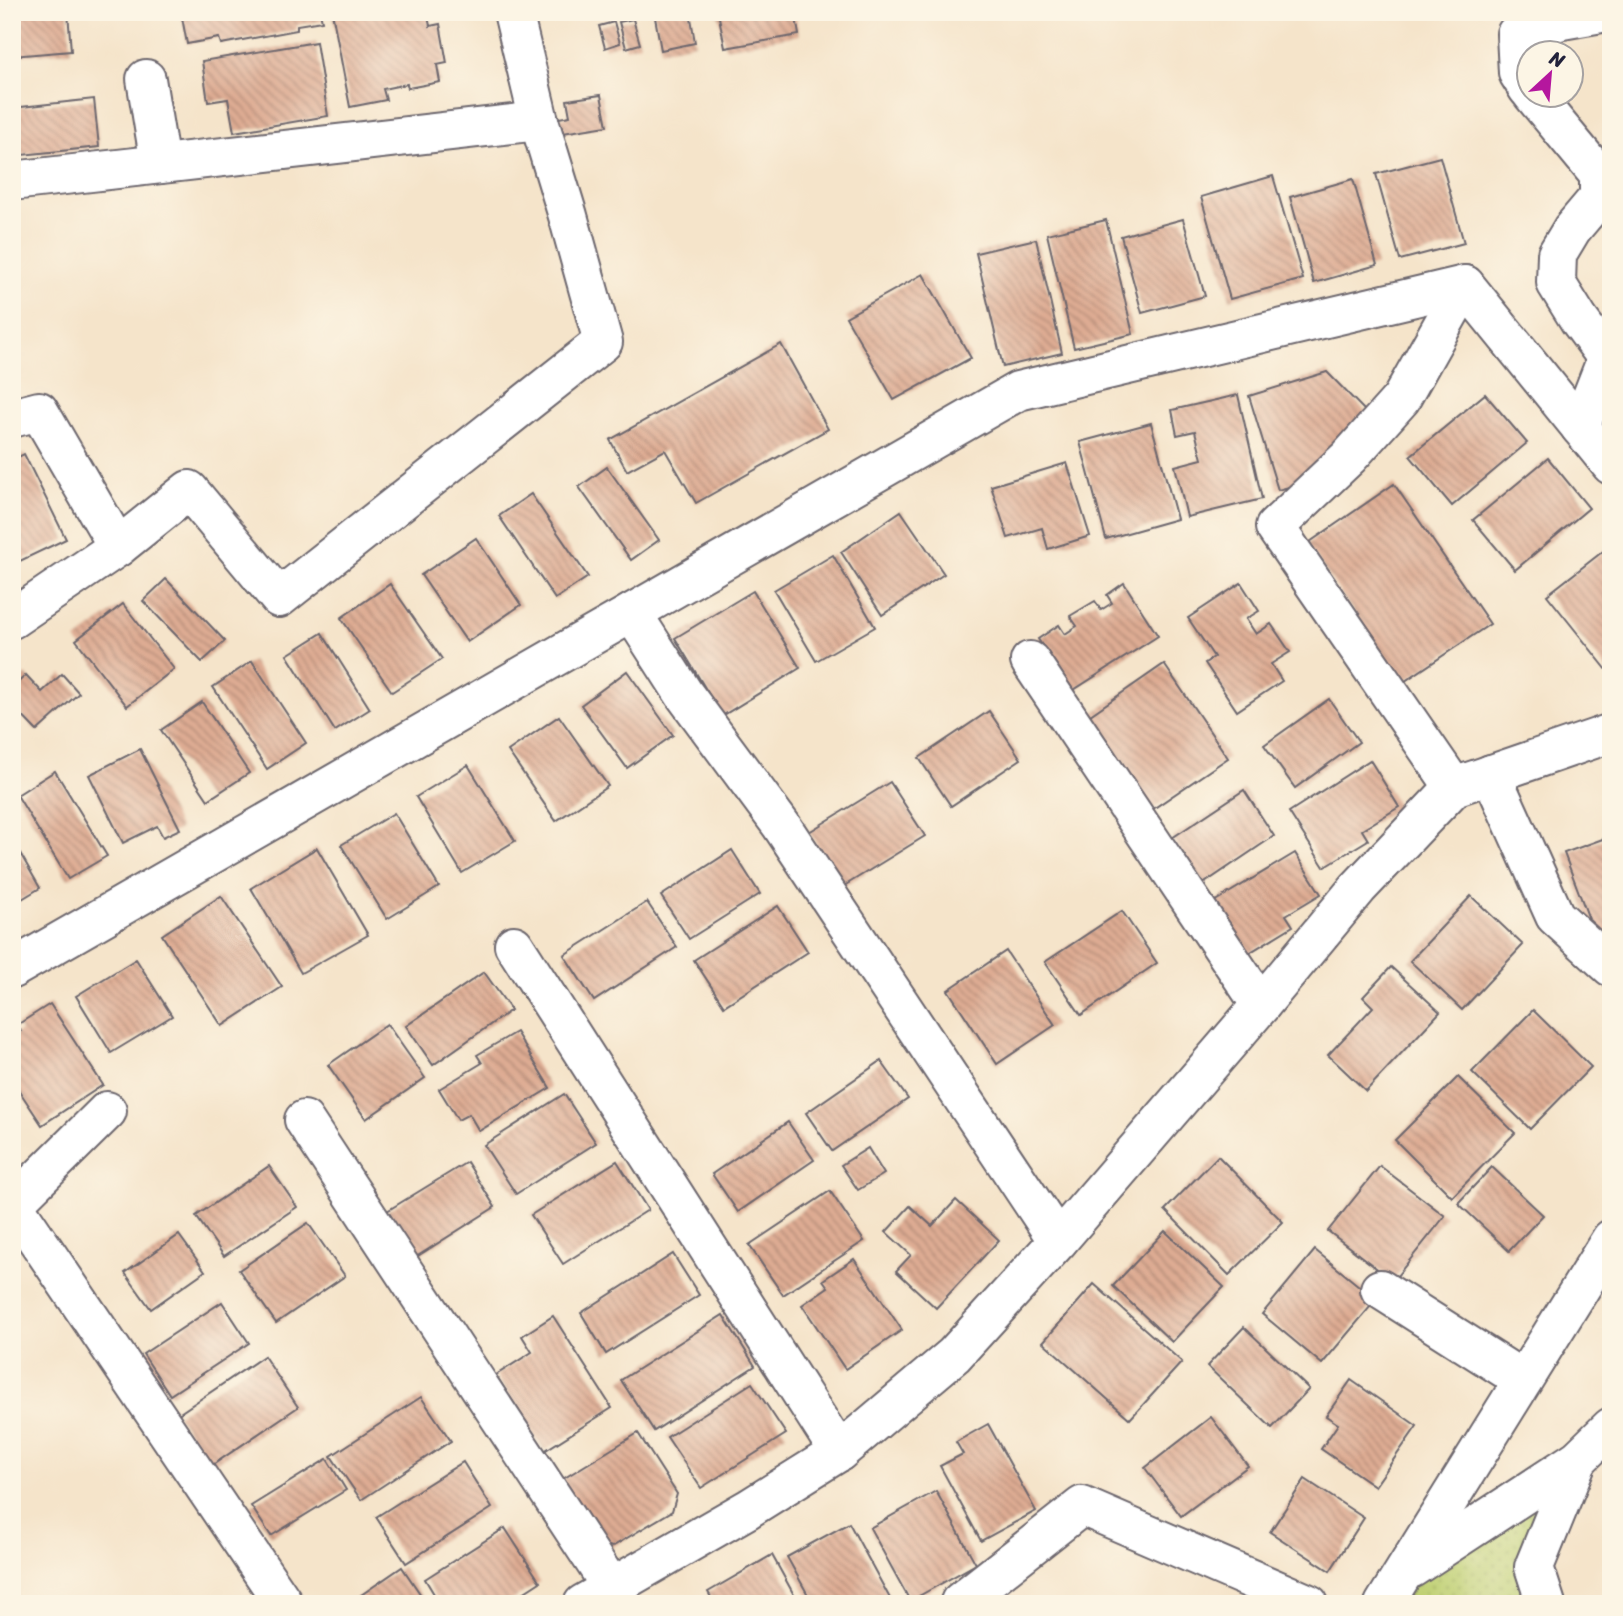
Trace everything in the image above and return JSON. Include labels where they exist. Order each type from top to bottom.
[{"type":"street","points":[[12,619],[118,547],[189,490],[279,597],[603,342],[539,121],[513,12]]},
{"type":"street","points":[[1516,38],[1516,34],[1562,20],[1606,12]]},
{"type":"street","points":[[146,79],[160,164]]},
{"type":"street","points":[[1544,108],[1599,175],[1599,197],[1557,254],[1556,283],[1607,358],[1580,427]]},
{"type":"street","points":[[12,181],[539,121]]},
{"type":"street","points":[[1465,285],[1611,465]]},
{"type":"street","points":[[12,969],[1018,391],[1465,285]]},
{"type":"street","points":[[1454,787],[1275,527],[1349,457],[1401,399],[1465,285]]},
{"type":"street","points":[[12,418],[39,411],[118,547]]},
{"type":"street","points":[[632,613],[684,694],[781,825],[1058,1241]]},
{"type":"street","points":[[1030,662],[1261,1005]]},
{"type":"street","points":[[304,1120],[597,1596],[748,1509],[839,1452],[954,1355],[1058,1241],[1261,1005],[1358,887],[1454,787],[1611,733]]},
{"type":"street","points":[[1491,774],[1555,916],[1611,967]]},
{"type":"street","points":[[514,946],[839,1452]]},
{"type":"street","points":[[107,1111],[13,1205],[284,1604]]},
{"type":"street","points":[[1391,1591],[1611,1239]]},
{"type":"street","points":[[1380,1289],[1523,1380]]},
{"type":"street","points":[[1391,1591],[1578,1459],[1611,1427]]},
{"type":"street","points":[[1546,1604],[1534,1567],[1578,1459]]},
{"type":"street","points":[[960,1603],[1083,1506],[1310,1604]]},
{"type":"green space","points":[[1542,1496],[1529,1537],[1521,1596],[1526,1604],[1403,1604],[1412,1584]]},
{"type":"building","points":[[12,12],[68,12],[71,51],[12,56]]},
{"type":"building","points":[[181,12],[320,12],[322,21],[297,25],[297,30],[221,44],[219,38],[187,44]]},
{"type":"building","points":[[332,12],[427,12],[430,26],[440,24],[447,63],[437,65],[440,82],[383,89],[386,100],[350,107]]},
{"type":"building","points":[[654,12],[690,12],[695,43],[661,50]]},
{"type":"building","points":[[718,12],[795,12],[799,35],[725,48]]},
{"type":"building","points":[[633,19],[640,44],[626,48],[619,22]]},
{"type":"building","points":[[614,22],[620,43],[605,48],[599,26]]},
{"type":"building","points":[[316,42],[328,116],[234,132],[228,99],[208,102],[202,61]]},
{"type":"building","points":[[601,95],[607,126],[550,135],[548,120],[570,116],[567,100]]},
{"type":"building","points":[[94,99],[99,147],[12,156],[12,108]]},
{"type":"building","points":[[1440,157],[1464,243],[1400,260],[1376,174]]},
{"type":"building","points":[[1273,176],[1303,279],[1230,299],[1201,197]]},
{"type":"building","points":[[1353,179],[1377,265],[1314,283],[1290,197]]},
{"type":"building","points":[[1183,219],[1205,296],[1142,313],[1121,236]]},
{"type":"building","points":[[1106,220],[1133,334],[1074,348],[1047,234]]},
{"type":"building","points":[[1036,239],[1062,353],[1003,367],[976,253]]},
{"type":"building","points":[[923,274],[971,358],[894,400],[846,317]]},
{"type":"building","points":[[781,344],[828,429],[696,503],[665,450],[627,471],[610,440]]},
{"type":"building","points":[[1327,372],[1368,414],[1296,485],[1278,490],[1249,396]]},
{"type":"building","points":[[1485,394],[1527,443],[1452,506],[1410,456]]},
{"type":"building","points":[[1238,395],[1262,499],[1187,517],[1175,466],[1202,459],[1195,431],[1177,435],[1172,410]]},
{"type":"building","points":[[1151,423],[1177,519],[1106,539],[1080,442]]},
{"type":"building","points":[[24,454],[66,539],[20,561],[12,546],[12,460]]},
{"type":"building","points":[[1548,458],[1589,508],[1515,570],[1473,520]]},
{"type":"building","points":[[1067,463],[1090,536],[1048,549],[1042,528],[1008,538],[991,486]]},
{"type":"building","points":[[607,467],[659,540],[631,560],[579,487]]},
{"type":"building","points":[[1394,484],[1490,624],[1402,683],[1307,544]]},
{"type":"building","points":[[531,494],[588,577],[555,599],[499,516]]},
{"type":"building","points":[[901,511],[944,574],[882,615],[841,552]]},
{"type":"building","points":[[476,538],[521,605],[467,642],[421,575]]},
{"type":"building","points":[[1611,545],[1611,675],[1547,595]]},
{"type":"building","points":[[833,555],[875,627],[816,661],[774,590]]},
{"type":"building","points":[[166,579],[225,641],[202,662],[143,601]]},
{"type":"building","points":[[1124,583],[1158,636],[1072,691],[1038,639],[1059,625],[1065,634],[1077,626],[1070,616],[1095,601],[1101,610],[1112,603],[1107,595]]},
{"type":"building","points":[[1241,583],[1259,611],[1246,619],[1256,634],[1271,624],[1290,652],[1271,664],[1282,681],[1237,711],[1205,663],[1214,657],[1188,618]]},
{"type":"building","points":[[390,584],[442,659],[392,692],[341,618]]},
{"type":"building","points":[[753,591],[800,668],[722,716],[675,638]]},
{"type":"building","points":[[123,604],[174,669],[127,706],[76,640]]},
{"type":"building","points":[[322,633],[370,709],[335,731],[287,655]]},
{"type":"building","points":[[252,661],[306,743],[267,769],[213,687]]},
{"type":"building","points":[[1164,664],[1228,758],[1147,813],[1083,720]]},
{"type":"building","points":[[627,671],[673,735],[627,768],[581,705]]},
{"type":"building","points":[[62,674],[79,693],[37,731],[12,705],[12,688],[26,675],[42,692]]},
{"type":"building","points":[[1329,699],[1359,742],[1295,788],[1264,745]]},
{"type":"building","points":[[202,702],[249,773],[208,800],[161,730]]},
{"type":"building","points":[[989,711],[1021,759],[951,806],[919,758]]},
{"type":"building","points":[[559,716],[608,786],[556,821],[508,751]]},
{"type":"building","points":[[140,749],[180,829],[163,837],[157,826],[123,843],[89,775]]},
{"type":"building","points":[[1370,760],[1399,807],[1362,830],[1368,840],[1324,867],[1289,812]]},
{"type":"building","points":[[468,765],[515,841],[462,873],[416,797]]},
{"type":"building","points":[[55,771],[107,856],[68,879],[17,795]]},
{"type":"building","points":[[890,782],[925,836],[844,886],[809,832]]},
{"type":"building","points":[[1244,790],[1274,836],[1203,884],[1172,838]]},
{"type":"building","points":[[394,813],[439,887],[387,919],[341,845]]},
{"type":"building","points":[[1611,836],[1611,938],[1598,943],[1564,853]]},
{"type":"building","points":[[12,839],[40,888],[12,905]]},
{"type":"building","points":[[317,848],[368,935],[301,973],[251,888]]},
{"type":"building","points":[[732,850],[760,894],[689,939],[661,896]]},
{"type":"building","points":[[1295,853],[1321,894],[1286,915],[1293,926],[1244,956],[1212,903]]},
{"type":"building","points":[[221,896],[282,987],[222,1026],[162,935]]},
{"type":"building","points":[[1471,896],[1523,945],[1462,1010],[1410,961]]},
{"type":"building","points":[[647,902],[677,947],[594,1001],[564,955]]},
{"type":"building","points":[[778,906],[808,952],[724,1006],[694,960]]},
{"type":"building","points":[[1122,911],[1157,963],[1081,1015],[1045,962]]},
{"type":"building","points":[[1006,951],[1055,1025],[997,1064],[948,990]]},
{"type":"building","points":[[136,959],[172,1016],[111,1053],[76,996]]},
{"type":"building","points":[[1391,967],[1440,1012],[1366,1091],[1328,1055],[1373,1007],[1363,997]]},
{"type":"building","points":[[484,972],[511,1010],[433,1065],[406,1026]]},
{"type":"building","points":[[50,1004],[103,1085],[42,1125],[12,1080],[12,1036],[21,1031],[17,1025]]},
{"type":"building","points":[[1533,1010],[1591,1067],[1530,1129],[1472,1072]]},
{"type":"building","points":[[387,1024],[425,1078],[366,1119],[328,1065]]},
{"type":"building","points":[[516,1032],[550,1088],[479,1131],[469,1114],[458,1120],[439,1089],[482,1063],[477,1055]]},
{"type":"building","points":[[881,1061],[908,1099],[832,1151],[806,1113]]},
{"type":"building","points":[[1458,1077],[1515,1133],[1452,1197],[1395,1140]]},
{"type":"building","points":[[564,1094],[596,1143],[516,1194],[484,1145]]},
{"type":"building","points":[[788,1122],[814,1160],[738,1212],[712,1174]]},
{"type":"building","points":[[868,1148],[884,1174],[858,1190],[841,1165]]},
{"type":"building","points":[[1218,1156],[1283,1222],[1229,1275],[1165,1210]]},
{"type":"building","points":[[617,1161],[648,1210],[563,1264],[531,1215]]},
{"type":"building","points":[[467,1162],[495,1207],[416,1257],[387,1211]]},
{"type":"building","points":[[269,1166],[297,1207],[224,1256],[196,1216]]},
{"type":"building","points":[[1380,1166],[1445,1216],[1393,1281],[1328,1231]]},
{"type":"building","points":[[1492,1167],[1543,1215],[1509,1251],[1458,1203]]},
{"type":"building","points":[[830,1191],[864,1241],[783,1295],[749,1245]]},
{"type":"building","points":[[956,1200],[999,1240],[936,1308],[896,1271],[911,1255],[886,1232],[910,1206],[932,1226]]},
{"type":"building","points":[[308,1223],[345,1276],[276,1323],[239,1270]]},
{"type":"building","points":[[1165,1231],[1224,1287],[1172,1342],[1113,1286]]},
{"type":"building","points":[[179,1235],[205,1271],[151,1309],[125,1273]]},
{"type":"building","points":[[1315,1250],[1376,1300],[1322,1364],[1262,1314]]},
{"type":"building","points":[[673,1254],[699,1295],[606,1354],[581,1313]]},
{"type":"building","points":[[854,1259],[902,1330],[845,1369],[802,1305],[828,1287],[823,1280]]},
{"type":"building","points":[[1094,1284],[1182,1362],[1130,1419],[1043,1342]]},
{"type":"building","points":[[222,1302],[249,1343],[170,1395],[143,1354]]},
{"type":"building","points":[[723,1315],[755,1366],[654,1431],[621,1380]]},
{"type":"building","points":[[553,1316],[612,1408],[544,1451],[496,1375],[532,1352],[522,1336]]},
{"type":"building","points":[[1244,1327],[1309,1389],[1272,1428],[1207,1366]]},
{"type":"building","points":[[264,1356],[298,1407],[211,1466],[177,1415]]},
{"type":"building","points":[[1351,1380],[1417,1426],[1375,1486],[1321,1449],[1338,1424],[1326,1416]]},
{"type":"building","points":[[752,1383],[786,1434],[701,1488],[667,1437]]},
{"type":"building","points":[[421,1397],[451,1441],[361,1500],[331,1456]]},
{"type":"building","points":[[1211,1417],[1248,1466],[1181,1516],[1145,1468]]},
{"type":"building","points":[[988,1424],[1036,1511],[981,1541],[940,1466],[963,1454],[956,1442]]},
{"type":"building","points":[[638,1433],[677,1494],[672,1511],[612,1547],[594,1541],[558,1482]]},
{"type":"building","points":[[327,1459],[346,1490],[271,1536],[251,1506]]},
{"type":"building","points":[[463,1462],[492,1508],[406,1563],[376,1517]]},
{"type":"building","points":[[1305,1479],[1364,1518],[1330,1571],[1270,1532]]},
{"type":"building","points":[[936,1491],[976,1564],[910,1601],[870,1528]]},
{"type":"building","points":[[849,1523],[893,1604],[813,1604],[787,1557]]},
{"type":"building","points":[[505,1528],[540,1582],[506,1604],[440,1604],[425,1579]]},
{"type":"building","points":[[772,1555],[799,1604],[715,1604],[708,1592]]},
{"type":"building","points":[[402,1567],[427,1604],[348,1604]]}]
